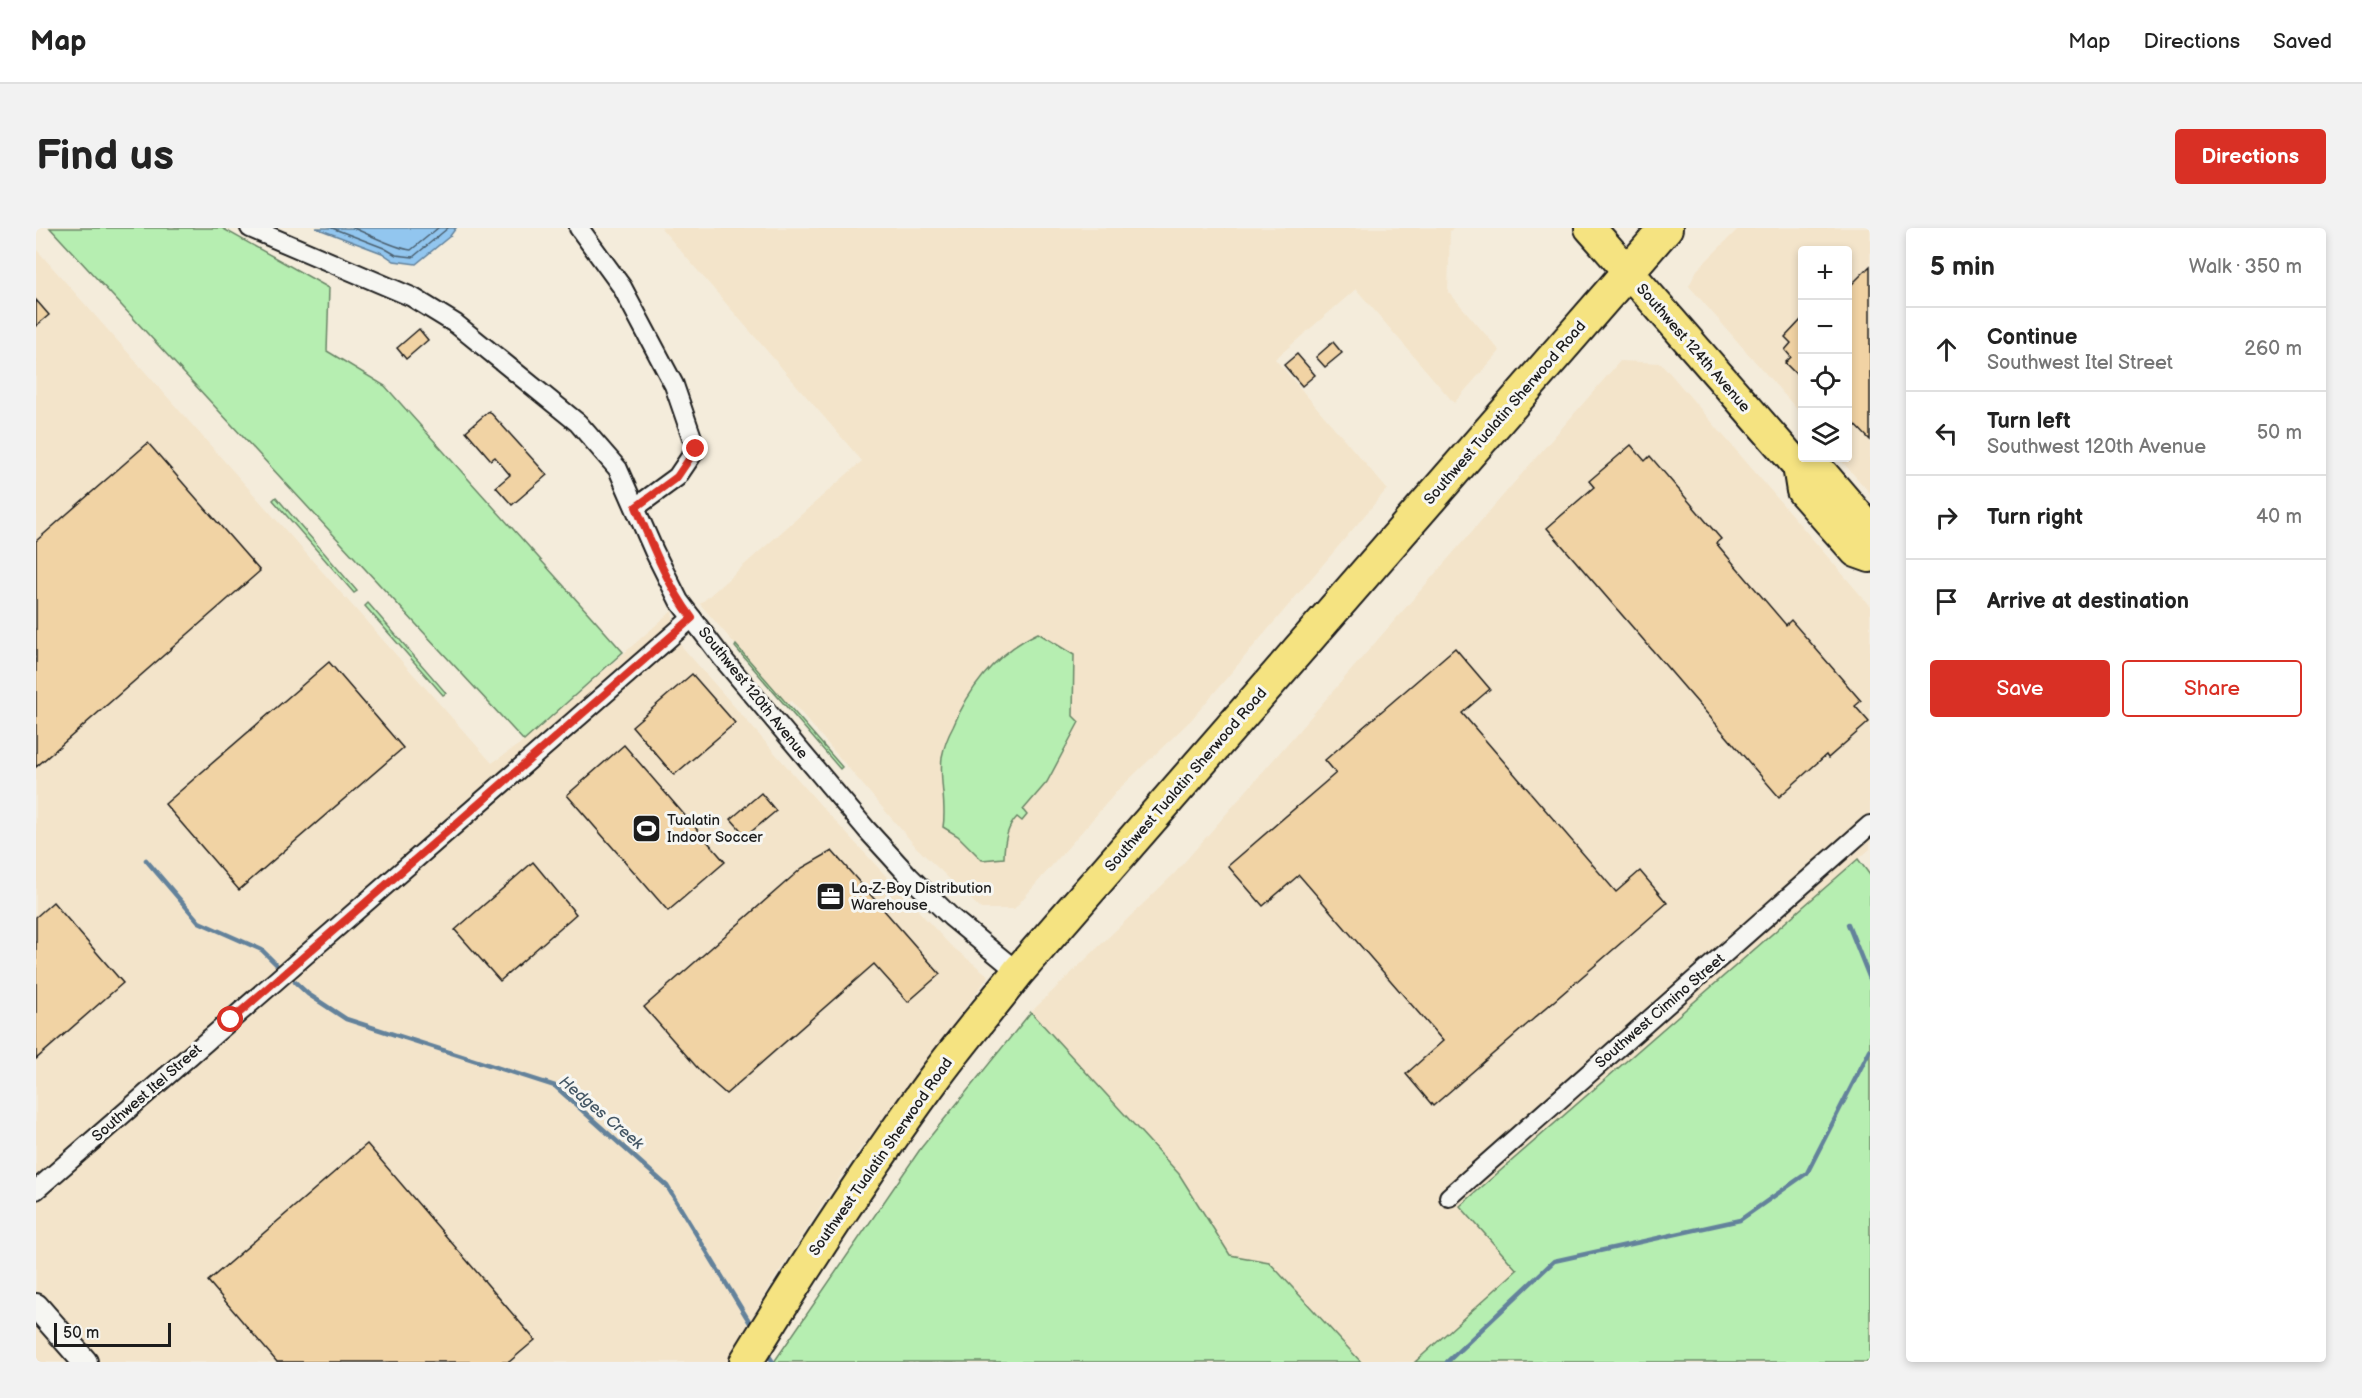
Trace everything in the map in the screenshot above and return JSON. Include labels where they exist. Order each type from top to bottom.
[{"type":"highway","name":"Southwest Tualatin Sherwood Road","points":[[746,1362],[866,1175],[933,1079],[1018,972],[1666,228]]},
{"type":"main road","name":"Southwest 124th Avenue","points":[[1590,228],[1798,466],[1823,474],[1870,529]]},
{"type":"main road","name":"Southwest 124th Avenue","points":[[1798,466],[1802,490],[1856,552],[1870,557]]},
{"type":"street","name":"Southwest 120th Avenue","points":[[250,228],[412,297],[456,324],[578,423],[618,469],[679,601],[730,668],[902,868],[951,917],[1018,972]]},
{"type":"street","points":[[579,228],[622,287],[674,385],[696,449],[677,477],[636,507]]},
{"type":"street","name":"Southwest Itel Street","points":[[36,1190],[692,618]]},
{"type":"street","name":"Southwest Cimino Street","points":[[1449,1197],[1870,825]]},
{"type":"street","points":[[36,1306],[85,1362]]},
{"type":"shaded area","points":[[661,228],[1453,228],[1450,231],[1448,291],[1500,351],[1454,403],[1356,289],[1275,359],[1387,489],[1191,720],[1119,789],[1014,909],[981,909],[917,848],[791,701],[787,704],[700,604],[862,461]]},
{"type":"shaded area","points":[[1739,228],[1870,228],[1870,493],[1843,462],[1852,462],[1852,246],[1798,246],[1798,410],[1689,286],[1697,270]]},
{"type":"shaded area","points":[[36,249],[492,763],[524,741],[672,611],[677,641],[823,808],[950,945],[989,976],[846,1168],[772,1283],[727,1362],[36,1362]]},
{"type":"shaded area","points":[[1620,361],[1661,363],[1870,606],[1870,849],[1461,1206],[1518,1270],[1415,1362],[1361,1362],[1269,1262],[1230,1255],[1179,1174],[1031,1012],[1174,874]]},
{"type":"green space","points":[[50,228],[222,228],[329,288],[327,351],[385,386],[623,652],[524,741]]},
{"type":"green space","points":[[276,497],[357,591],[354,593],[273,500]]},
{"type":"green space","points":[[368,603],[446,693],[443,695],[365,606]]},
{"type":"green space","points":[[1038,633],[1074,655],[1073,716],[1079,722],[1047,782],[1023,810],[1027,815],[1022,821],[1017,817],[1008,831],[1004,858],[982,860],[958,836],[943,827],[941,766],[943,753],[960,712],[977,684],[998,660]]},
{"type":"green space","points":[[736,645],[842,767],[840,769],[735,647]]},
{"type":"green space","points":[[1858,859],[1870,875],[1870,1362],[1415,1362],[1517,1270],[1460,1206]]},
{"type":"green space","points":[[1031,1012],[1179,1174],[1230,1255],[1269,1262],[1361,1362],[774,1362],[921,1148]]},
{"type":"water","points":[[316,228],[456,228],[450,236],[416,264],[394,261],[382,253]]},
{"type":"building","points":[[1870,266],[1870,440],[1852,421],[1852,284]]},
{"type":"building","points":[[36,300],[49,315],[36,326]]},
{"type":"building","points":[[1798,323],[1798,376],[1785,363],[1791,357],[1785,350],[1791,343],[1785,337]]},
{"type":"building","points":[[419,329],[428,340],[406,359],[397,348]]},
{"type":"building","points":[[1333,342],[1342,353],[1325,367],[1316,357]]},
{"type":"building","points":[[1297,354],[1315,375],[1302,386],[1284,365]]},
{"type":"building","points":[[489,411],[547,475],[512,505],[496,487],[510,475],[495,457],[491,460],[466,431]]},
{"type":"building","points":[[148,443],[260,571],[36,767],[36,541]]},
{"type":"building","points":[[1631,445],[1645,461],[1650,456],[1721,539],[1716,543],[1786,625],[1791,620],[1861,701],[1855,706],[1869,722],[1828,758],[1826,755],[1779,797],[1547,528],[1594,487],[1589,481]]},
{"type":"building","points":[[1455,648],[1490,689],[1462,713],[1616,892],[1640,871],[1667,903],[1433,1106],[1406,1074],[1443,1041],[1299,875],[1263,906],[1228,866],[1336,773],[1325,760]]},
{"type":"building","points":[[329,662],[403,748],[239,890],[165,804]]},
{"type":"building","points":[[692,674],[735,723],[674,775],[632,726]]},
{"type":"building","name":"Tualatin Indoor Soccer","points":[[624,745],[725,862],[668,911],[567,795]]},
{"type":"building","points":[[761,793],[776,811],[746,836],[731,819]]},
{"type":"building","points":[[832,851],[940,974],[908,1002],[874,964],[726,1094],[701,1072],[644,1007],[802,868]]},
{"type":"building","points":[[533,862],[576,914],[500,981],[455,930]]},
{"type":"building","points":[[53,902],[123,983],[36,1059],[36,917]]},
{"type":"building","points":[[367,1144],[535,1340],[509,1362],[277,1362],[208,1281]]},
{"type":"waterway","name":"Hedges Creek","points":[[146,860],[199,922],[262,950],[276,964]]},
{"type":"waterway","points":[[1848,924],[1870,979]]},
{"type":"waterway","name":"Hedges Creek","points":[[295,982],[308,994],[346,1019],[555,1086],[667,1186],[752,1326]]},
{"type":"waterway","points":[[1447,1362],[1554,1261],[1740,1220],[1807,1173],[1870,1050]]},
{"type":"waterway","name":"Hedges Creek","points":[[767,1353],[773,1362]]},
{"type":"place","name":"Tualatin Indoor Soccer","points":[[646,829]]},
{"type":"place","name":"La-Z-Boy Distribution Warehouse","points":[[830,897]]},
{"type":"route","points":[[231,1020],[692,618],[679,601],[654,551],[636,507],[677,477],[696,449]]}]
